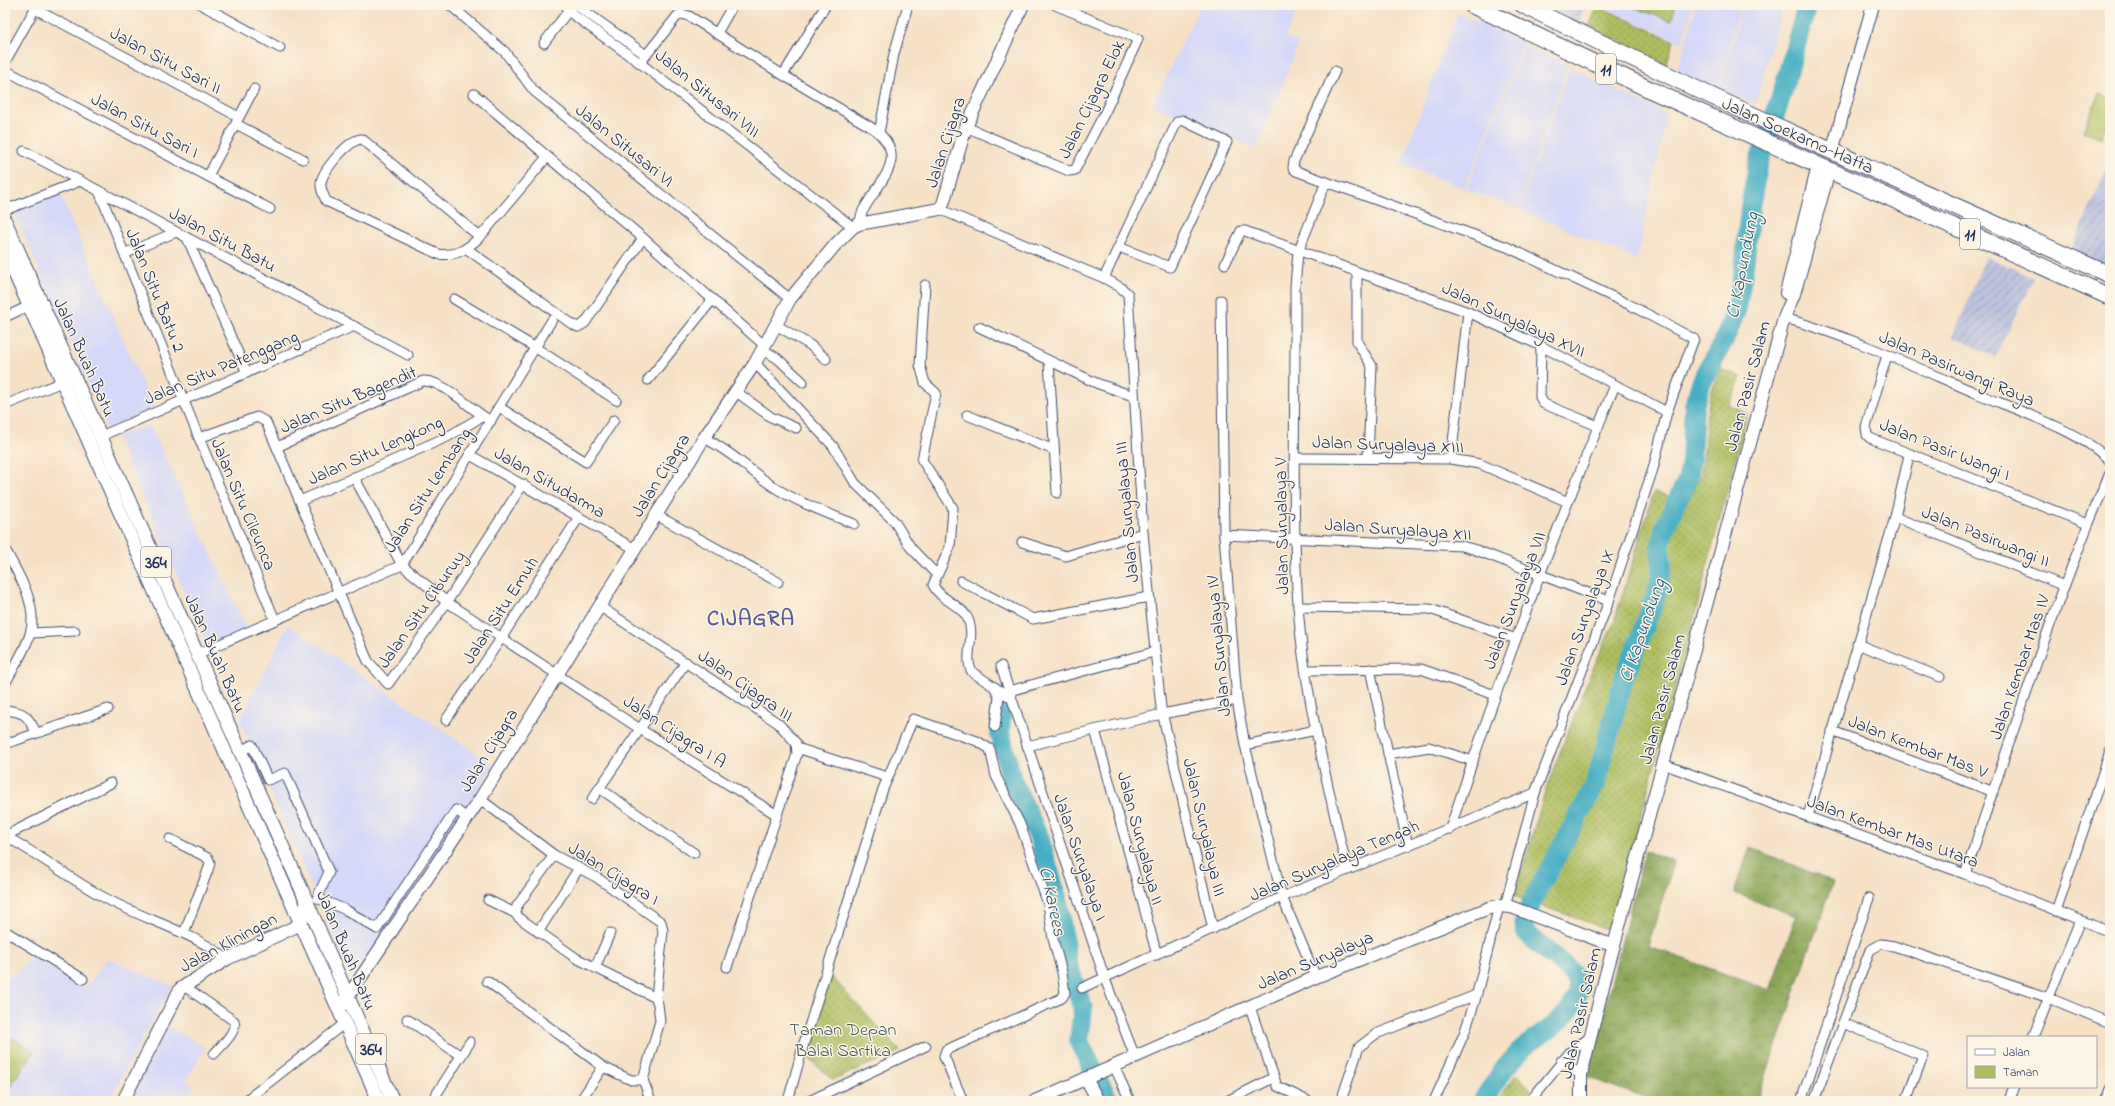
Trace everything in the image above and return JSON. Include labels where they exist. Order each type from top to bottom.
[{"type":"highway","name":"Jalan Soekarno-Hatta","points":[[1472,5],[1741,131],[2110,297]]},
{"type":"highway","name":"Jalan Soekarno-Hatta","points":[[1523,5],[1825,149],[2110,275]]},
{"type":"main road","name":"Jalan Buah Batu","points":[[5,221],[197,654],[246,748],[307,902],[393,1101]]},
{"type":"main road","name":"Jalan Buah Batu","points":[[5,252],[379,1101]]},
{"type":"street","points":[[202,5],[213,8],[280,48]]},
{"type":"street","name":"Jalan Situsari VI","points":[[450,5],[505,52],[534,91],[790,299]]},
{"type":"street","points":[[576,5],[646,55]]},
{"type":"street","points":[[717,33],[733,5]]},
{"type":"street","points":[[783,75],[826,5]]},
{"type":"street","points":[[856,225],[863,210],[885,178],[891,162],[889,147],[879,133],[894,54],[908,5]]},
{"type":"street","name":"Jalan Cijagra","points":[[340,1010],[480,799],[704,438],[764,348],[790,299],[836,244],[856,225],[914,212],[934,210],[943,204],[966,127],[1023,5]]},
{"type":"street","name":"Jalan Cijagra Elok","points":[[966,127],[1069,171],[1075,170],[1106,110],[1138,39],[1055,5]]},
{"type":"street","points":[[1825,149],[1873,5]]},
{"type":"street","points":[[5,62],[36,7]]},
{"type":"street","name":"Jalan Situ Sari II","points":[[36,7],[237,120],[303,159]]},
{"type":"street","points":[[544,43],[569,7],[640,63]]},
{"type":"street","name":"Jalan Situsari VIII","points":[[856,225],[640,63],[676,18],[682,14],[689,16],[879,133]]},
{"type":"street","name":"Jalan Situ Sari I","points":[[5,70],[270,209]]},
{"type":"street","points":[[1326,182],[1296,171],[1293,165],[1335,71]]},
{"type":"street","points":[[208,176],[254,89]]},
{"type":"street","points":[[474,94],[713,299],[764,348],[804,382]]},
{"type":"street","points":[[1104,278],[1177,122],[1182,120],[1227,142],[1170,267],[1119,247]]},
{"type":"street","points":[[480,237],[362,139],[354,140],[341,152],[321,179],[321,188],[326,201],[438,254],[455,254],[468,249],[480,237],[547,157]]},
{"type":"street","name":"Jalan Situ Batu","points":[[24,151],[408,355]]},
{"type":"street","name":"Jalan Pasir Salam","points":[[1581,1101],[1582,1075],[1589,1038],[1786,313],[1786,292],[1824,168]]},
{"type":"street","points":[[5,210],[80,181]]},
{"type":"street","name":"Jalan Suryalaya V","points":[[1326,182],[1298,252],[1295,286],[1295,538],[1298,607],[1306,670],[1316,730],[1347,870]]},
{"type":"street","name":"Jalan Suryalaya IX","points":[[1326,182],[1507,247],[1630,305],[1694,339],[1667,412],[1653,469],[1609,601],[1535,793],[1505,906],[1464,1034],[1434,1101]]},
{"type":"street","name":"Jalan Situ Batu 2","points":[[100,191],[124,254],[184,400]]},
{"type":"street","name":"Jalan Suryalaya III","points":[[934,210],[1104,278],[1125,290],[1129,300],[1133,396],[1143,533],[1154,652],[1162,714],[1213,929]]},
{"type":"street","name":"Jalan Suryalaya XVII","points":[[1225,264],[1243,231],[1468,312],[1541,346],[1667,412]]},
{"type":"street","points":[[124,254],[176,232]]},
{"type":"street","points":[[187,238],[246,373]]},
{"type":"street","points":[[468,249],[578,327],[585,323],[643,238]]},
{"type":"street","points":[[1357,272],[1357,342],[1372,366],[1368,457]]},
{"type":"street","points":[[925,285],[920,365],[925,383],[936,393],[922,460],[954,508],[950,547],[936,574],[933,585],[937,592],[967,617],[972,638],[969,668],[980,679],[1004,693]]},
{"type":"street","points":[[454,299],[536,348],[616,400]]},
{"type":"street","points":[[648,380],[713,299]]},
{"type":"street","name":"Jalan Suryalaya IV","points":[[1221,300],[1224,535],[1237,700],[1245,745],[1282,897],[1316,977]]},
{"type":"street","points":[[5,317],[29,306]]},
{"type":"street","points":[[1451,459],[1468,312]]},
{"type":"street","name":"Jalan Pasirwangi Raya","points":[[1786,313],[1804,323],[1887,355],[2077,437],[2092,446],[2110,462]]},
{"type":"street","name":"Jalan Situ Lembang","points":[[197,654],[402,565],[470,455],[487,418],[499,407],[552,320]]},
{"type":"street","points":[[776,325],[810,345],[826,359]]},
{"type":"street","name":"Jalan Situ Patenggang","points":[[100,436],[354,326]]},
{"type":"street","points":[[979,327],[1096,383],[1133,396]]},
{"type":"street","points":[[1541,346],[1540,396],[1544,404],[1598,426]]},
{"type":"street","name":"Jalan Pasir Wangi I","points":[[1887,355],[1866,427],[1867,435],[1870,438],[1909,455],[2088,524]]},
{"type":"street","points":[[1049,361],[1058,493]]},
{"type":"street","points":[[754,363],[833,446],[855,483],[894,521],[911,548],[936,574]]},
{"type":"street","name":"Jalan Situ Bagendit","points":[[277,446],[423,381],[428,381],[447,389],[487,418]]},
{"type":"street","points":[[5,404],[62,382]]},
{"type":"street","name":"Jalan Suryalaya VII","points":[[1450,829],[1495,695],[1539,575],[1615,385]]},
{"type":"street","points":[[735,391],[771,417],[796,428]]},
{"type":"street","name":"Jalan Situ Cileunca","points":[[184,400],[275,620]]},
{"type":"street","points":[[499,407],[586,462],[614,420]]},
{"type":"street","points":[[967,415],[1054,450]]},
{"type":"street","points":[[199,438],[257,417],[266,422],[339,593]]},
{"type":"street","name":"Jalan Situ Lengkong","points":[[300,501],[487,418]]},
{"type":"street","points":[[704,438],[735,456],[756,474],[787,495],[854,524]]},
{"type":"street","name":"Jalan Situdarma","points":[[470,455],[635,549]]},
{"type":"street","points":[[1808,816],[1895,516],[1909,455]]},
{"type":"street","name":"Jalan Suryalaya XIII","points":[[1296,458],[1368,457],[1451,459],[1480,464],[1568,502]]},
{"type":"street","name":"Jalan Kembar Mas IV","points":[[1965,874],[2064,586],[2110,473]]},
{"type":"street","points":[[354,477],[402,565]]},
{"type":"street","name":"Jalan Situ Ciburuy","points":[[339,593],[368,661],[388,684],[447,602],[523,484]]},
{"type":"street","points":[[656,515],[778,582]]},
{"type":"street","name":"Jalan Pasirwangi II","points":[[1895,516],[2064,586]]},
{"type":"street","name":"Jalan Situ Emuh","points":[[446,720],[502,637],[579,517]]},
{"type":"street","points":[[1022,542],[1066,556],[1143,533]]},
{"type":"street","name":"Jalan Suryalaya XII","points":[[1224,535],[1462,546],[1609,601]]},
{"type":"street","points":[[5,549],[25,588],[29,600],[31,633],[5,684]]},
{"type":"street","name":"Jalan Cijagra I A","points":[[402,565],[447,602],[640,729],[777,815]]},
{"type":"street","points":[[961,581],[1033,619],[1149,596]]},
{"type":"street","name":"Jalan Cijagra III","points":[[599,606],[778,723],[795,742],[797,754],[727,967]]},
{"type":"street","points":[[1298,607],[1430,609],[1516,639]]},
{"type":"street","points":[[31,633],[75,631]]},
{"type":"street","points":[[1857,644],[1940,677]]},
{"type":"street","points":[[995,727],[999,697],[1004,693],[1154,652]]},
{"type":"street","points":[[592,799],[686,662]]},
{"type":"street","name":"Jalan Suryalaya I","points":[[1001,666],[1004,693],[1027,746],[1105,978],[1135,1057]]},
{"type":"street","points":[[1370,669],[1408,846]]},
{"type":"street","points":[[1306,670],[1421,669],[1495,695]]},
{"type":"street","points":[[1027,746],[1162,714],[1237,700]]},
{"type":"street","points":[[5,744],[108,708]]},
{"type":"street","points":[[5,710],[23,713],[28,716],[36,732]]},
{"type":"street","points":[[788,1101],[804,1043],[888,777],[913,719],[978,741],[989,748],[996,776],[1020,824],[1048,904],[1053,939],[1062,972],[1065,993],[1062,998],[946,1050],[944,1056],[962,1101]]},
{"type":"street","name":"Jalan Suryalaya II","points":[[1095,730],[1157,955]]},
{"type":"street","points":[[1245,745],[1316,730]]},
{"type":"street","name":"Jalan Kembar Mas V","points":[[1832,731],[1994,792]]},
{"type":"street","points":[[1388,754],[1429,747],[1473,761]]},
{"type":"street","points":[[246,748],[268,780],[285,773],[330,872],[317,898],[346,910],[377,929],[456,810],[467,818]]},
{"type":"street","points":[[797,748],[888,777]]},
{"type":"street","points":[[2056,911],[2110,752]]},
{"type":"street","name":"Jalan Kembar Mas Utara","points":[[1663,764],[1965,874],[2110,932]]},
{"type":"street","points":[[5,836],[111,783]]},
{"type":"street","points":[[599,788],[694,853]]},
{"type":"street","name":"Jalan Suryalaya Tengah","points":[[1082,988],[1282,897],[1535,793]]},
{"type":"street","name":"Jalan Cijagra I","points":[[480,799],[554,855],[596,877],[661,922],[664,931],[656,998],[660,1021],[643,1080]]},
{"type":"street","points":[[5,836],[27,848],[68,878],[107,899],[184,933],[228,959]]},
{"type":"street","points":[[170,839],[210,860],[208,870],[184,933]]},
{"type":"street","points":[[515,913],[517,906],[554,855]]},
{"type":"street","points":[[538,932],[579,868]]},
{"type":"street","points":[[1801,1101],[1869,898]]},
{"type":"street","points":[[488,900],[515,913],[538,932],[576,958],[656,998]]},
{"type":"street","name":"Jalan Kliningan","points":[[123,1101],[179,991],[184,986],[228,959],[301,924],[307,902]]},
{"type":"street","points":[[1505,906],[1614,946]]},
{"type":"street","name":"Jalan Suryalaya","points":[[1035,1101],[1316,977],[1489,908],[1505,906]]},
{"type":"street","points":[[2033,1036],[2080,920]]},
{"type":"street","points":[[5,931],[83,979]]},
{"type":"street","points":[[595,968],[610,933]]},
{"type":"street","points":[[1814,1101],[1870,950],[1881,944],[1894,946],[2049,998],[2110,1024]]},
{"type":"street","points":[[487,980],[603,1067],[631,1080],[643,1080],[651,1101]]},
{"type":"street","points":[[184,986],[234,1021],[235,1024],[233,1031],[214,1054]]},
{"type":"street","points":[[1341,1101],[1359,1047],[1364,1042],[1376,1034],[1476,995]]},
{"type":"street","points":[[1250,1007],[1273,1078],[1280,1089],[1308,1101]]},
{"type":"street","points":[[407,1019],[461,1056]]},
{"type":"street","points":[[1843,1023],[1923,1056],[1906,1101]]},
{"type":"street","points":[[251,1099],[345,1024]]},
{"type":"street","points":[[1530,1101],[1561,1062],[1576,1046],[1589,1038]]},
{"type":"street","points":[[432,1101],[470,1042]]},
{"type":"street","points":[[809,1101],[926,1046]]},
{"type":"street","points":[[1561,1062],[1582,1075]]},
{"type":"street","points":[[580,1101],[603,1067]]},
{"type":"street","points":[[1111,1068],[1130,1101]]},
{"type":"street","points":[[1089,1077],[1098,1101]]},
{"type":"street","points":[[1226,1101],[1273,1078]]},
{"type":"street","points":[[2008,1101],[2014,1088]]},
{"type":"street","points":[[2105,1101],[2110,1088]]},
{"type":"shaded area","points":[[1200,5],[1290,5],[1296,13],[1286,36],[1299,43],[1257,149],[1153,105]]},
{"type":"shaded area","points":[[1541,5],[1585,5],[1579,23]]},
{"type":"shaded area","points":[[1600,5],[1693,5],[1682,43]]},
{"type":"shaded area","points":[[1696,5],[1741,5],[1717,88],[1677,71]]},
{"type":"shaded area","points":[[1743,5],[1783,5],[1755,105],[1719,89]]},
{"type":"shaded area","points":[[1458,13],[1524,43],[1464,189],[1401,164]]},
{"type":"shaded area","points":[[1525,46],[1568,65],[1518,208],[1466,189]]},
{"type":"shaded area","points":[[1570,67],[1667,115],[1637,260],[1519,209]]},
{"type":"shaded area","points":[[2110,161],[2110,268],[2071,251]]},
{"type":"shaded area","points":[[59,192],[154,409],[107,428],[15,213]]},
{"type":"shaded area","points":[[1986,256],[2034,278],[1995,357],[1953,337]]},
{"type":"shaded area","points":[[150,425],[248,631],[207,644],[117,437]]},
{"type":"shaded area","points":[[288,625],[494,765],[352,980],[240,721]]},
{"type":"shaded area","points":[[31,956],[85,988],[107,958],[172,986],[108,1101],[5,1101],[5,974],[12,977]]},
{"type":"shaded area","points":[[168,1026],[206,1048],[186,1080],[194,1088],[180,1101],[130,1101]]},
{"type":"green space","points":[[1628,5],[1676,5],[1671,21]]},
{"type":"green space","points":[[1598,6],[1674,41],[1666,65],[1589,26]]},
{"type":"green space","points":[[2099,93],[2110,98],[2110,117],[2102,138],[2083,131]]},
{"type":"green space","points":[[1720,369],[1741,377],[1729,405],[1747,414],[1610,930],[1514,896],[1547,786],[1590,675],[1613,625],[1654,492],[1687,501],[1695,489],[1704,451],[1707,411]]},
{"type":"green space","points":[[1750,847],[1833,882],[1757,1101],[1655,1101],[1587,1077],[1645,851],[1674,861],[1648,946],[1770,990],[1796,916],[1734,893]]},
{"type":"green space","name":"Taman Depan Balai Sartika","points":[[827,972],[900,1051],[833,1080],[804,1054]]},
{"type":"green space","points":[[13,1038],[34,1052],[7,1091],[5,1090],[5,1050]]},
{"type":"green space","points":[[1516,1074],[1533,1091],[1525,1101],[1498,1101]]},
{"type":"waterway","name":"Ci Kapundung","points":[[1482,1101],[1505,1068],[1523,1048],[1552,1027],[1569,1011],[1579,991],[1575,975],[1526,933],[1524,922],[1534,897],[1595,785],[1624,678],[1655,599],[1662,568],[1660,548],[1665,527],[1688,478],[1691,462],[1694,406],[1701,383],[1725,338],[1737,308],[1745,259],[1750,207],[1759,161],[1782,94],[1807,5]]},
{"type":"waterway","name":"Ci Karees","points":[[1002,698],[1000,732],[1012,780],[1039,837],[1058,901],[1067,962],[1083,1008],[1079,1042],[1109,1101]]},
{"type":"district","name":"CIJAGRA","points":[[751,617]]}]
